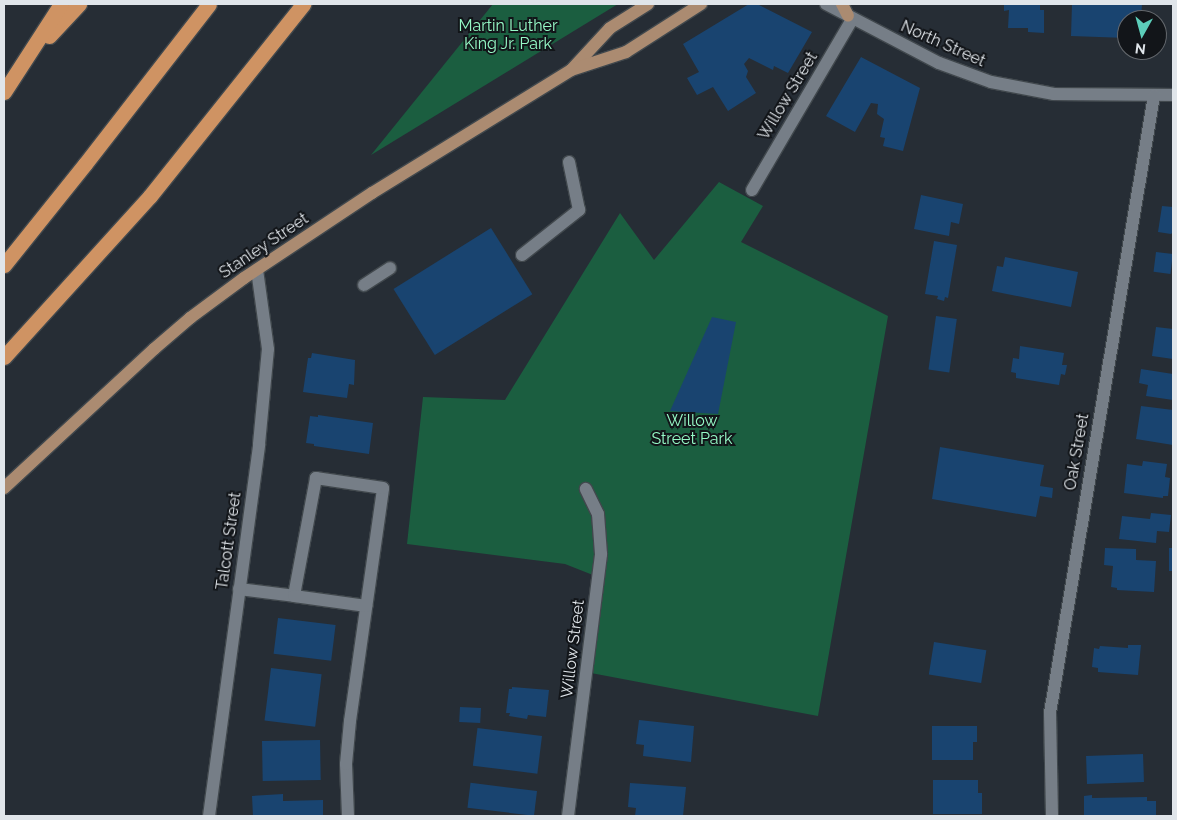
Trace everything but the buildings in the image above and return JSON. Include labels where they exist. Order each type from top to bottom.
[{"type":"highway","points":[[4,92],[61,4]]},
{"type":"highway","points":[[27,59],[78,4]]},
{"type":"highway","points":[[4,265],[209,4]]},
{"type":"highway","points":[[4,357],[150,196],[303,4]]},
{"type":"main road","name":"Stanley Street","points":[[571,70],[610,28],[648,4]]},
{"type":"main road","name":"Stanley Street","points":[[4,488],[160,343],[195,314],[257,270],[372,193],[571,70],[626,52],[702,4]]},
{"type":"main road","points":[[842,4],[851,17]]},
{"type":"street","name":"North Street","points":[[826,4],[939,63],[991,82],[1054,94],[1173,95]]},
{"type":"street","name":"Willow Street","points":[[752,190],[851,17]]},
{"type":"street","name":"Oak Street","points":[[1052,816],[1050,713],[1154,96]]},
{"type":"street","points":[[522,255],[579,210],[570,162]]},
{"type":"street","points":[[364,285],[390,268]]},
{"type":"street","name":"Talcott Street","points":[[209,816],[259,444],[268,349],[257,270]]},
{"type":"street","points":[[296,596],[294,596],[316,478],[383,488],[346,764],[348,816]]},
{"type":"street","name":"Willow Street","points":[[568,816],[602,554],[598,514],[586,489]]},
{"type":"street","points":[[239,589],[366,606]]},
{"type":"green space","name":"Martin Luther King Jr. Park","points":[[493,4],[618,4],[371,155]]},
{"type":"green space","name":"Willow Street Park","points":[[719,182],[763,206],[741,242],[888,316],[818,716],[591,673],[603,579],[565,564],[407,544],[423,397],[505,400],[620,213],[654,260]]}]
